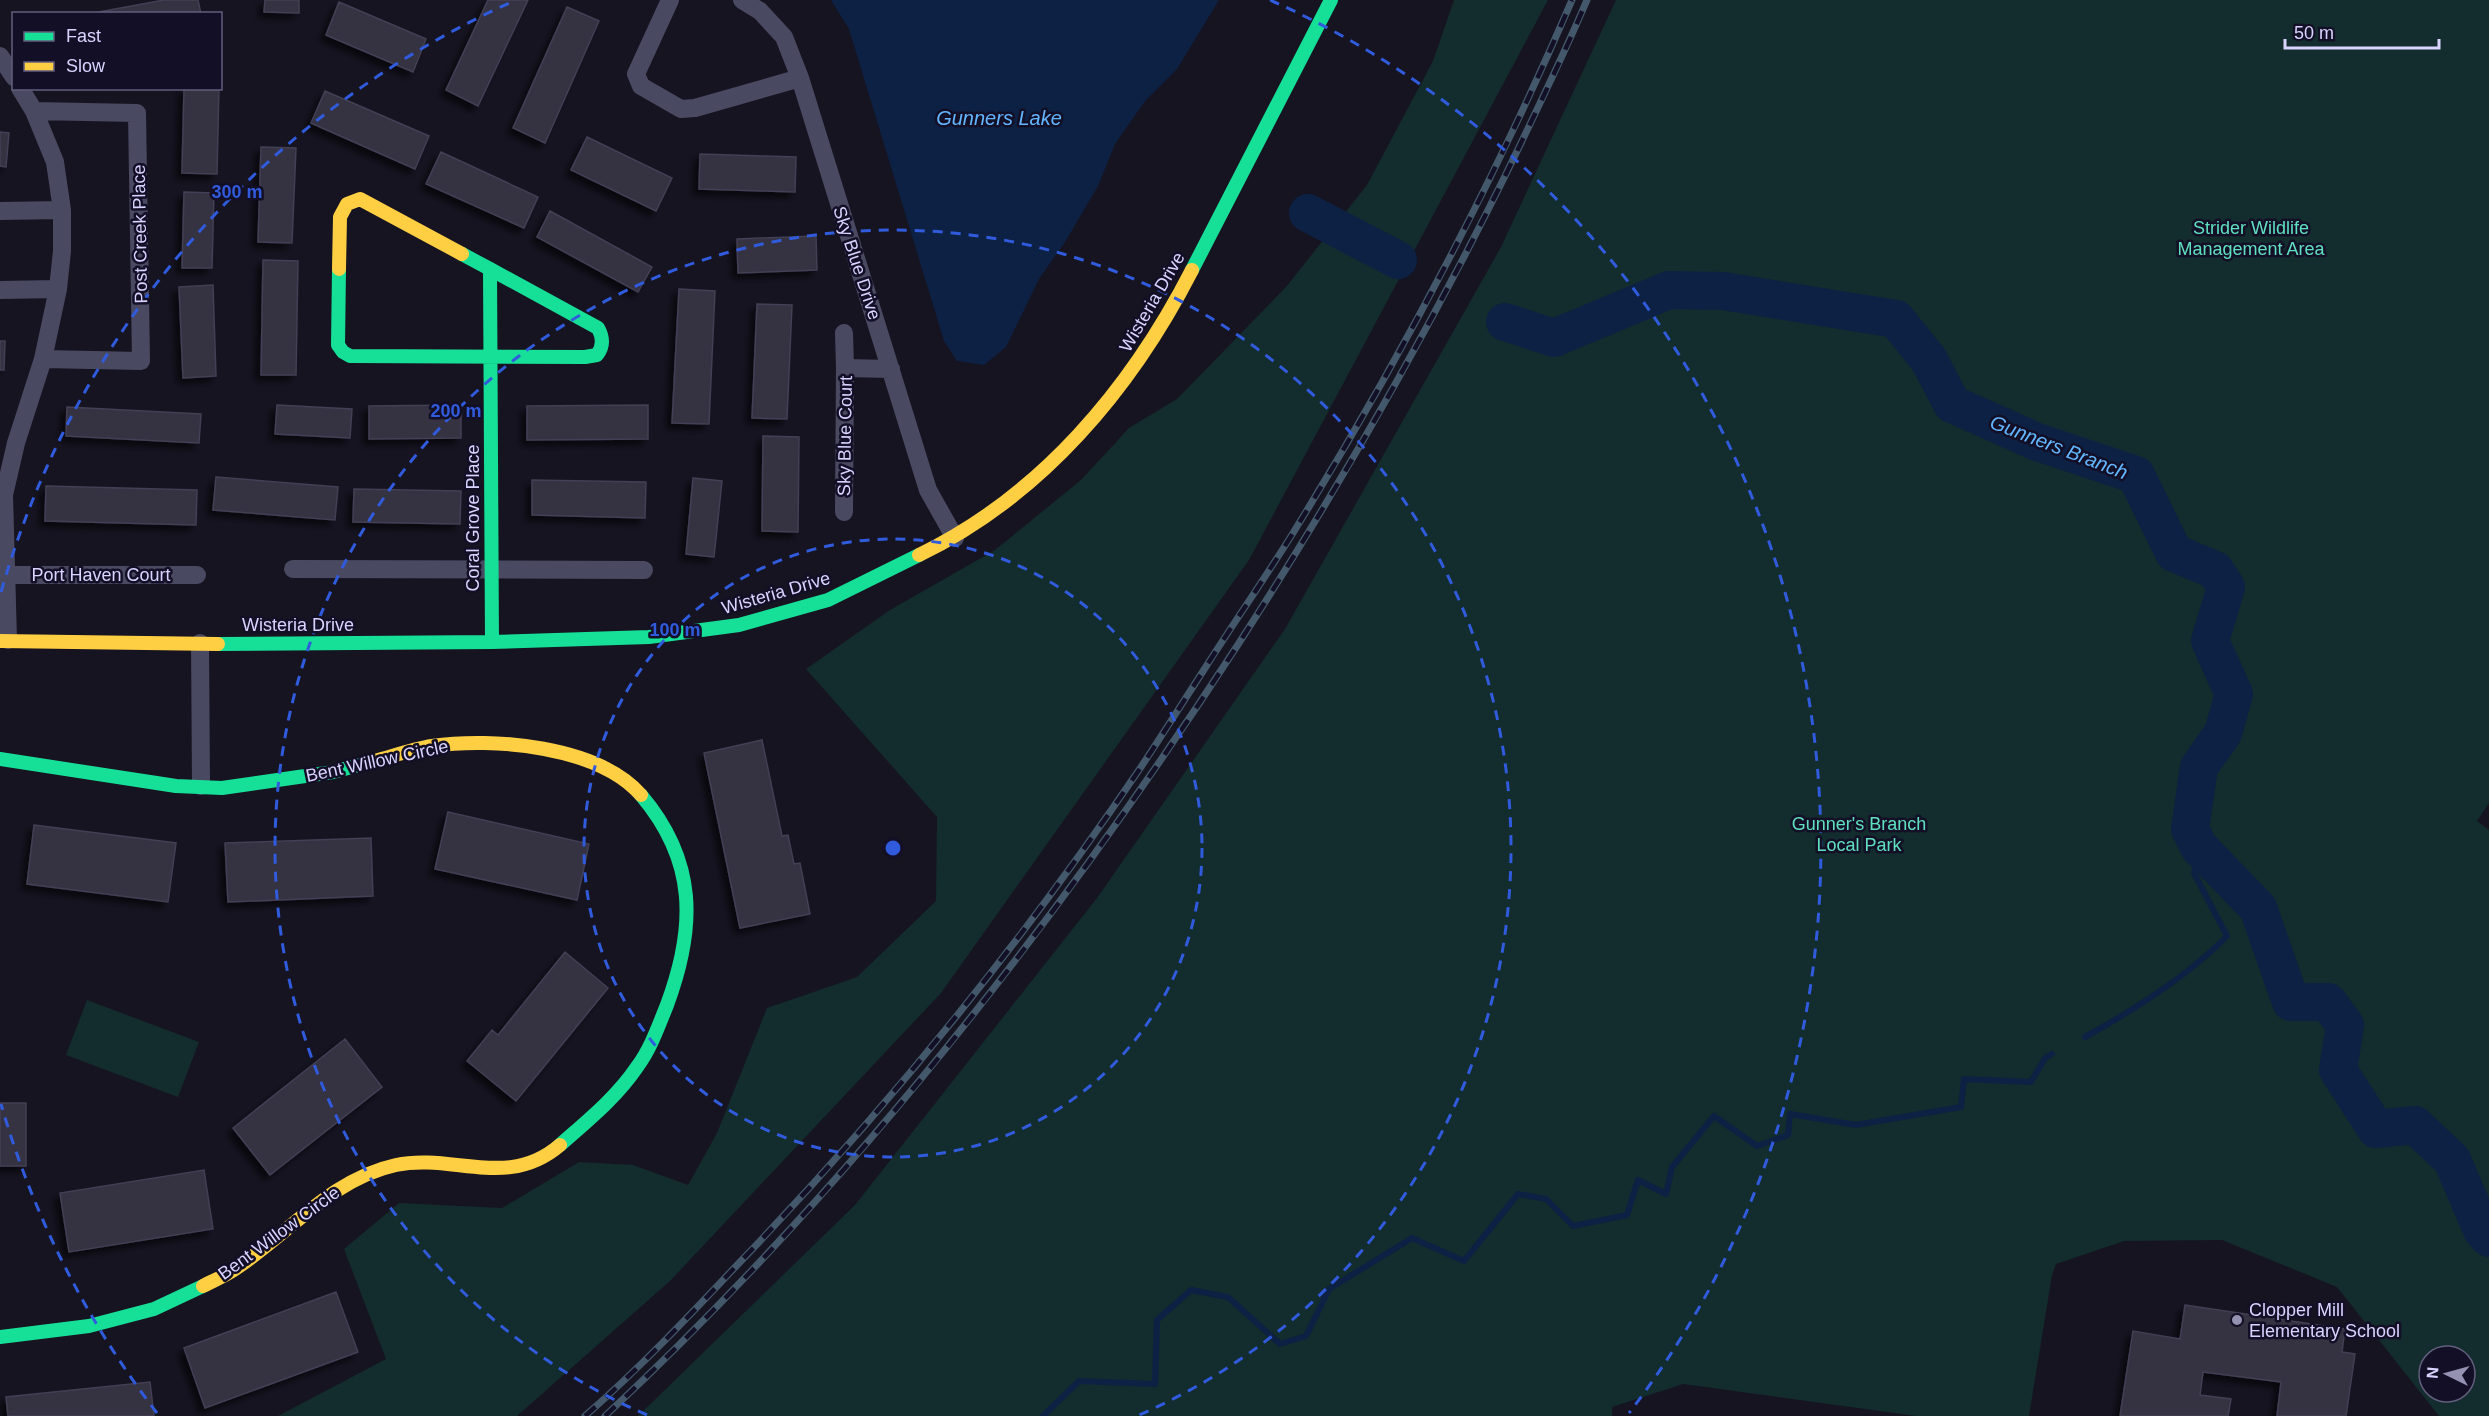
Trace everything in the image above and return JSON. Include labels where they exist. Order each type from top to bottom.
[{"type":"street","points":[[670,0],[636,74],[641,86],[681,109],[695,108],[800,78]]},
{"type":"street","name":"Sky Blue Drive","points":[[742,0],[760,11],[784,37],[800,78],[928,490],[956,538]]},
{"type":"street","name":"Wisteria Drive","points":[[4,640],[200,643],[492,642],[649,637],[739,624],[828,600],[956,538],[1026,486],[1091,424],[1128,378],[1175,304],[1331,0]]},
{"type":"street","points":[[0,56],[12,75]]},
{"type":"street","points":[[4,640],[6,575],[2,495],[16,443],[44,359],[58,289],[62,251],[62,210],[54,162],[34,111],[21,90]]},
{"type":"street","name":"Post Creek Place","points":[[34,111],[137,113],[141,361],[44,359]]},
{"type":"street","points":[[360,199],[490,270],[598,328],[602,335],[602,349],[597,354],[585,357],[350,356],[338,345],[340,217],[344,207],[351,200],[360,199]]},
{"type":"street","points":[[0,211],[62,210]]},
{"type":"street","name":"Coral Grove Place","points":[[490,270],[492,642]]},
{"type":"street","points":[[0,290],[58,289]]},
{"type":"street","points":[[844,333],[844,368]]},
{"type":"street","name":"Sky Blue Court","points":[[844,512],[844,368],[891,369]]},
{"type":"street","points":[[292,569],[644,570]]},
{"type":"street","name":"Port Haven Court","points":[[6,575],[197,575]]},
{"type":"street","points":[[200,643],[201,786]]},
{"type":"street","name":"Bent Willow Circle","points":[[0,759],[176,786],[222,788],[333,772],[431,746],[472,742],[529,745],[574,757],[615,772],[633,786],[657,814],[677,853],[685,881],[688,913],[680,970],[651,1046],[614,1098],[553,1151],[527,1165],[495,1169],[421,1164],[398,1166],[376,1172],[339,1189],[231,1272],[154,1309],[89,1326],[0,1337]]},
{"type":"green space","points":[[1454,0],[1548,0],[1249,560],[941,993],[670,1281],[517,1416],[278,1416],[386,1359],[344,1249],[399,1203],[502,1208],[579,1162],[633,1165],[688,1185],[717,1133],[767,1008],[857,977],[936,901],[937,817],[806,669],[890,610],[995,550],[1081,480],[1129,428],[1177,399],[1286,287],[1367,185],[1433,61]]},
{"type":"green space","name":"Gunner's Branch Local Park","points":[[1616,0],[2489,0],[2489,803],[2477,821],[2489,830],[2489,1416],[2439,1416],[2430,1404],[2477,1404],[2477,1344],[2417,1344],[2417,1388],[2337,1287],[2222,1240],[2124,1241],[2056,1264],[2052,1275],[2029,1416],[1916,1416],[1683,1384],[1612,1407],[1612,1416],[638,1416],[855,1205],[1097,898],[1285,629],[1501,247]]},
{"type":"green space","points":[[87,1000],[199,1042],[178,1097],[66,1055]]},
{"type":"water","name":"Gunners Lake","points":[[831,0],[1219,0],[1177,69],[1145,101],[1115,144],[1098,186],[1065,242],[1039,279],[1006,347],[984,365],[957,361],[944,341],[849,29]]},
{"type":"building","points":[[164,0],[198,0],[201,12],[99,12]]},
{"type":"building","points":[[265,0],[299,0],[299,13],[264,12]]},
{"type":"building","points":[[488,0],[528,0],[478,106],[446,90]]},
{"type":"building","points":[[339,2],[426,39],[413,72],[326,35]]},
{"type":"building","points":[[567,7],[599,21],[545,143],[513,128]]},
{"type":"building","points":[[184,90],[219,90],[217,174],[182,173]]},
{"type":"building","points":[[325,91],[429,136],[415,169],[311,123]]},
{"type":"building","points":[[0,132],[9,133],[6,167],[0,166]]},
{"type":"building","points":[[587,137],[672,178],[656,211],[571,170]]},
{"type":"building","points":[[261,147],[296,148],[292,243],[258,242]]},
{"type":"building","points":[[441,152],[538,197],[524,228],[426,184]]},
{"type":"building","points":[[700,154],[796,157],[795,192],[699,189]]},
{"type":"building","points":[[184,192],[214,193],[212,268],[182,268]]},
{"type":"building","points":[[550,211],[652,267],[638,292],[537,237]]},
{"type":"building","points":[[816,236],[817,270],[738,273],[737,239]]},
{"type":"building","points":[[263,260],[298,261],[296,375],[261,375]]},
{"type":"building","points":[[213,285],[216,376],[183,378],[179,287]]},
{"type":"building","points":[[679,289],[715,291],[709,424],[672,423]]},
{"type":"building","points":[[757,304],[792,305],[787,419],[752,418]]},
{"type":"building","points":[[0,341],[5,341],[4,370],[0,370]]},
{"type":"building","points":[[277,405],[352,409],[350,438],[275,434]]},
{"type":"building","points":[[461,405],[461,438],[369,439],[369,406]]},
{"type":"building","points":[[648,405],[648,439],[527,440],[527,406]]},
{"type":"building","points":[[67,407],[201,414],[199,443],[66,436]]},
{"type":"building","points":[[763,436],[799,437],[798,532],[762,531]]},
{"type":"building","points":[[216,477],[338,487],[335,520],[213,510]]},
{"type":"building","points":[[693,478],[722,481],[714,557],[686,554]]},
{"type":"building","points":[[532,480],[646,482],[645,518],[532,515]]},
{"type":"building","points":[[46,486],[197,490],[196,525],[45,521]]},
{"type":"building","points":[[354,489],[461,491],[460,524],[353,522]]},
{"type":"building","points":[[762,740],[782,836],[788,835],[794,864],[800,863],[810,914],[740,928],[704,753]]},
{"type":"building","points":[[448,812],[589,844],[577,900],[435,869]]},
{"type":"building","points":[[34,825],[176,843],[168,902],[27,884]]},
{"type":"building","points":[[371,838],[373,896],[228,902],[225,843]]},
{"type":"building","points":[[565,952],[608,988],[516,1101],[467,1061],[492,1030],[498,1035]]},
{"type":"building","points":[[345,1039],[382,1087],[270,1175],[233,1128]]},
{"type":"building","points":[[0,1103],[26,1103],[26,1166],[0,1166]]},
{"type":"building","points":[[204,1170],[213,1229],[69,1252],[60,1193]]},
{"type":"building","points":[[336,1292],[358,1352],[205,1408],[184,1348]]},
{"type":"building","name":"Clopper Mill Elementary School","points":[[2185,1305],[2345,1329],[2342,1352],[2355,1354],[2346,1416],[2277,1416],[2281,1382],[2203,1372],[2200,1395],[2231,1399],[2228,1416],[2120,1416],[2133,1331],[2180,1339]]},
{"type":"building","points":[[150,1382],[154,1416],[8,1416],[6,1397]]},
{"type":"waterway","name":"Gunners Branch","points":[[1308,213],[1398,260]]},
{"type":"waterway","name":"Gunners Branch","points":[[1505,322],[1554,338],[1669,290],[1723,291],[1896,319],[1929,360],[1952,404],[2037,442],[2136,475],[2174,553],[2215,570],[2226,587],[2210,641],[2234,694],[2223,733],[2199,767],[2190,829],[2199,847],[2258,908],[2291,1002],[2328,1002],[2345,1025],[2338,1070],[2376,1129],[2415,1125],[2452,1160],[2482,1230],[2489,1238]]},
{"type":"waterway","points":[[2085,1037],[2159,991],[2195,965],[2227,936],[2194,873],[2199,847]]},
{"type":"waterway","points":[[1043,1416],[1079,1381],[1155,1384],[1157,1320],[1191,1290],[1228,1297],[1280,1344],[1306,1336],[1329,1289],[1412,1238],[1464,1261],[1518,1194],[1546,1199],[1573,1226],[1627,1215],[1638,1180],[1666,1194],[1672,1167],[1714,1116],[1757,1146],[1788,1135],[1790,1114],[1856,1125],[1961,1107],[1964,1079],[2031,1082],[2045,1058],[2052,1054]]},
{"type":"railway","points":[[585,1416],[683,1321],[794,1205],[847,1145],[951,1023],[1049,897],[1096,832],[1149,755],[1282,550],[1370,404],[1477,205],[1572,0]]},
{"type":"railway","points":[[605,1416],[695,1329],[782,1238],[865,1145],[946,1049],[1023,951],[1098,850],[1170,747],[1311,528],[1412,354],[1506,174],[1587,0]]},
{"type":"traffic: fast","points":[[1192,270],[1331,0]]},
{"type":"traffic: fast","points":[[462,254],[490,269],[492,642]]},
{"type":"traffic: fast","points":[[339,269],[338,345],[350,356],[585,357],[597,355],[602,342],[598,328],[490,269]]},
{"type":"traffic: fast","points":[[218,644],[492,642],[649,637],[739,625],[828,600],[919,555]]},
{"type":"traffic: fast","points":[[0,759],[176,786],[222,788],[333,772],[374,761]]},
{"type":"traffic: fast","points":[[560,1145],[611,1099],[642,1060],[654,1037],[677,976],[686,922],[686,896],[681,870],[673,845],[641,795]]},
{"type":"traffic: fast","points":[[0,1337],[89,1326],[154,1309],[203,1286]]},
{"type":"traffic: slow","points":[[339,269],[340,217],[347,204],[360,199],[462,254]]},
{"type":"traffic: slow","points":[[919,555],[963,531],[1005,502],[1043,470],[1078,435],[1111,397],[1141,356],[1168,314],[1192,270]]},
{"type":"traffic: slow","points":[[0,641],[218,644]]},
{"type":"traffic: slow","points":[[374,761],[432,746],[484,743],[514,745],[543,749],[599,765],[622,778],[641,795]]},
{"type":"traffic: slow","points":[[203,1286],[229,1273],[252,1257],[329,1196],[372,1172],[396,1165],[417,1163],[500,1168],[520,1165],[540,1158],[560,1145]]},
{"type":"place","name":"Clopper Mill Elementary School","points":[[2237,1320]]},
{"type":"park label","name":"Strider Wildlife Management Area","points":[[2251,238]]}]
